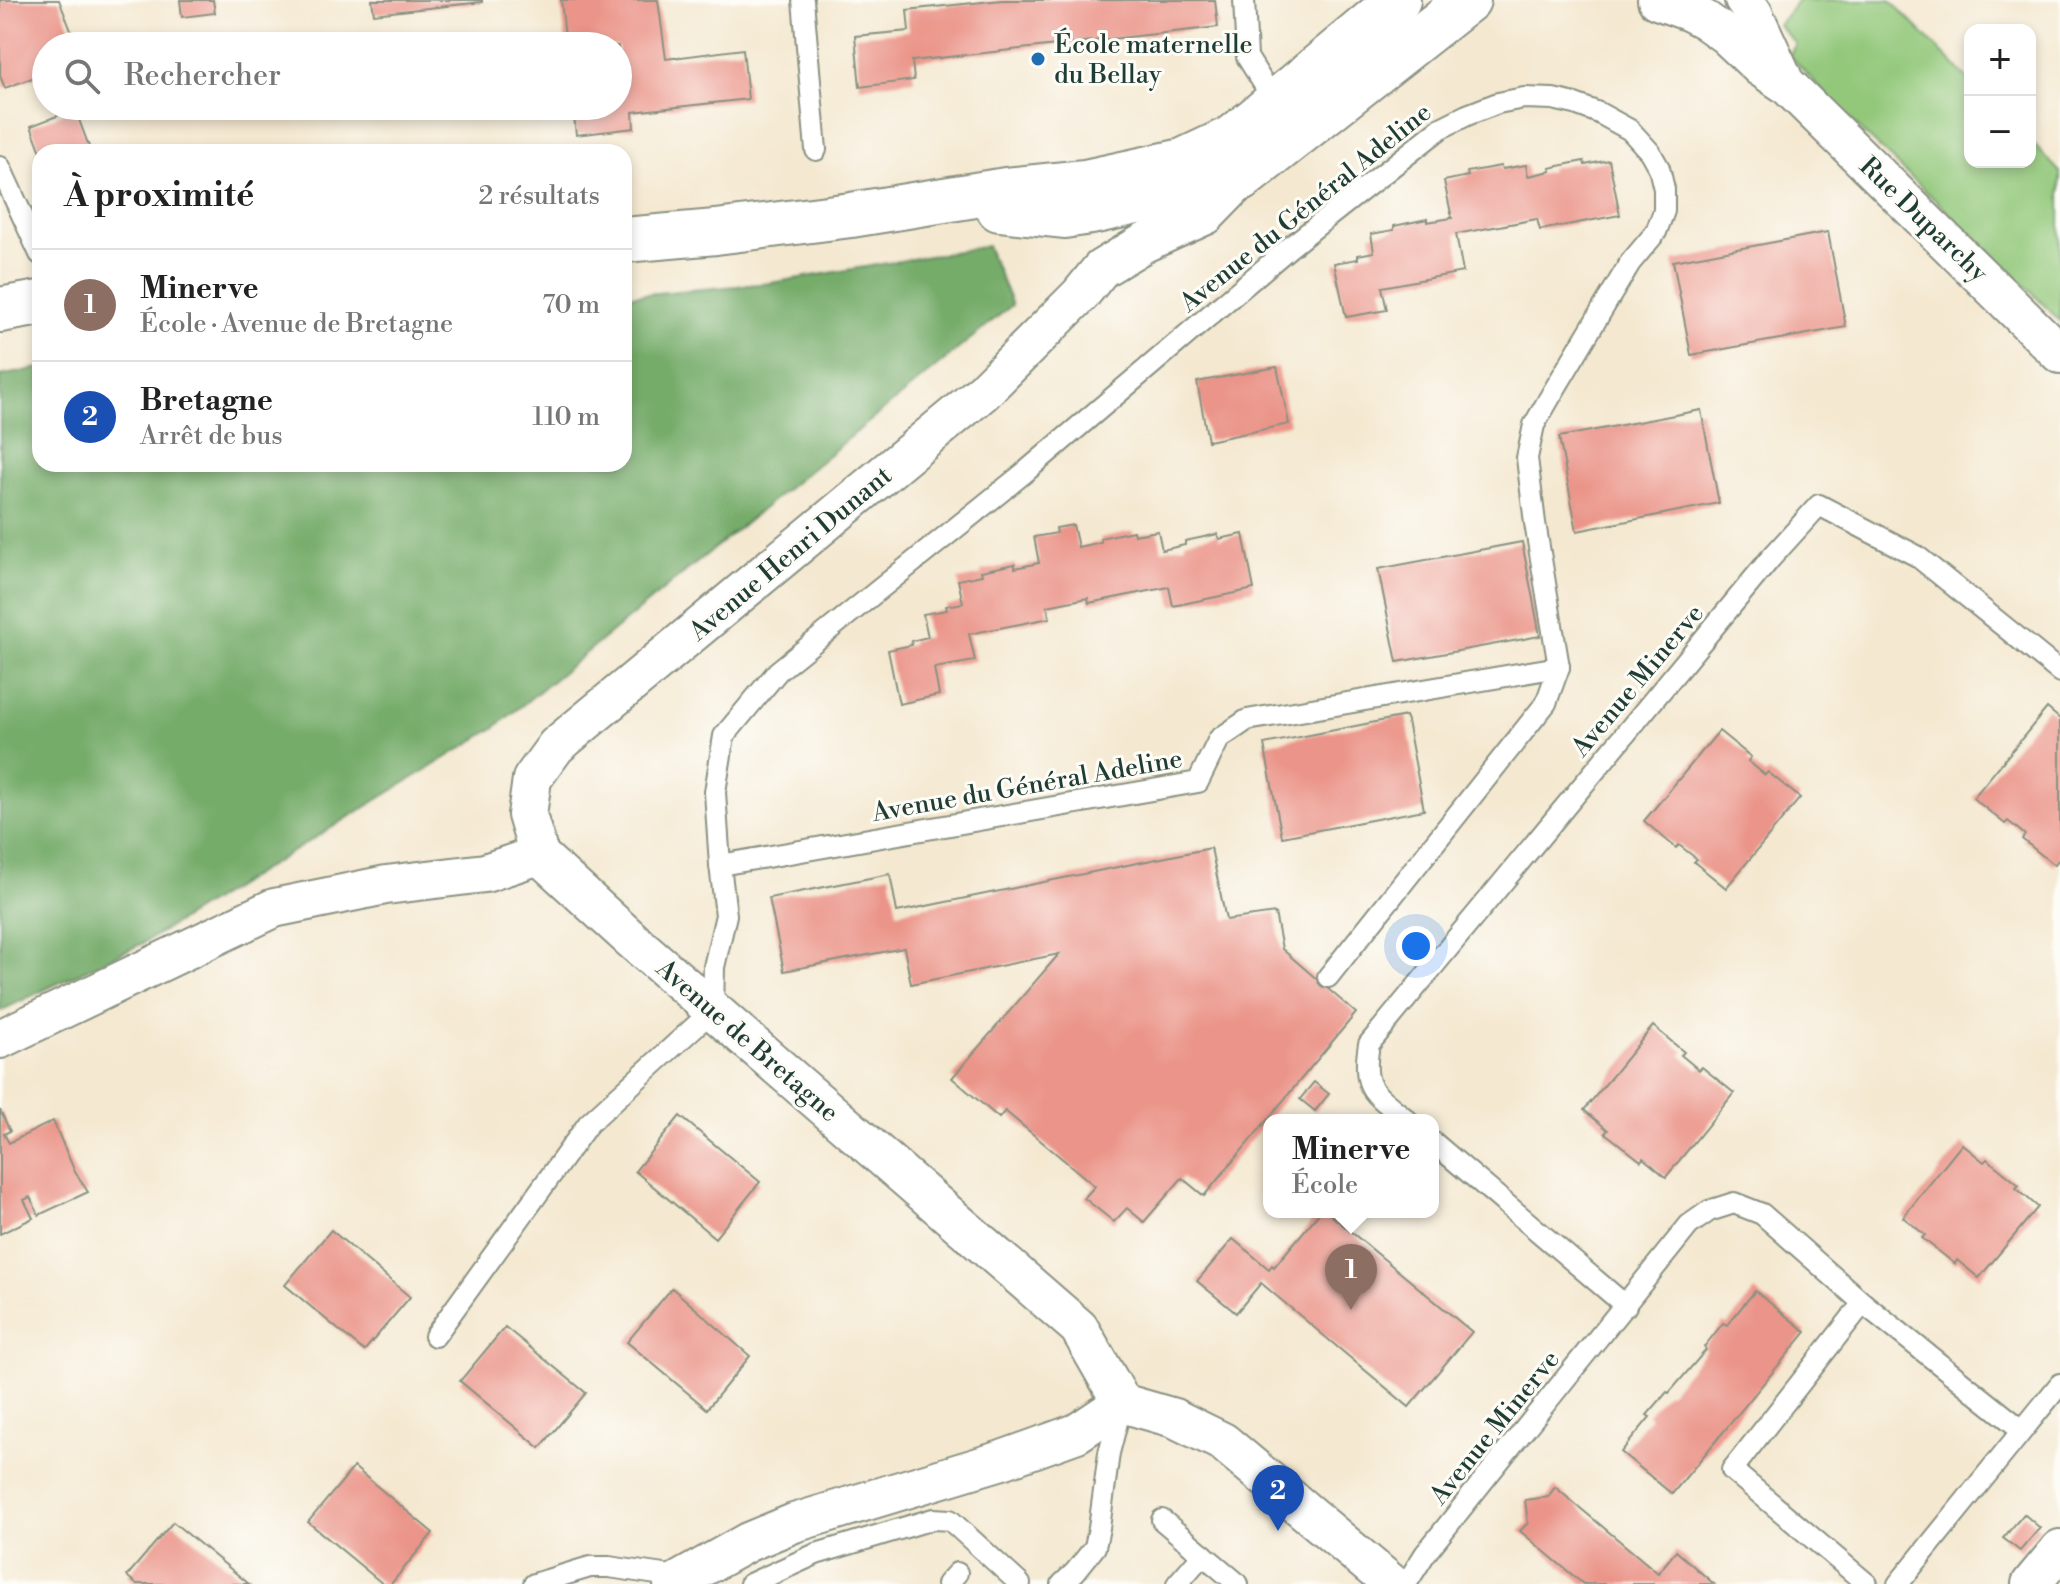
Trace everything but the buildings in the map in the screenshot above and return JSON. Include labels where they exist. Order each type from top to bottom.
[{"type":"main road","points":[[632,239],[851,215],[1006,190],[1088,197],[1183,161],[1234,137],[1398,0]]},
{"type":"main road","name":"Avenue Henri Dunant","points":[[1088,197],[1241,179],[1468,0]]},
{"type":"main road","points":[[0,310],[32,304]]},
{"type":"street","name":"Rue Duparchy","points":[[1657,0],[1705,20],[1760,67],[1787,85],[2060,354]]},
{"type":"street","name":"Rue Duparchy","points":[[1744,0],[1787,85]]},
{"type":"street","name":"Avenue Henri Dunant","points":[[539,855],[527,815],[530,791],[532,779],[556,746],[983,392],[1080,295],[1101,269],[1144,243],[1206,215],[1241,179]]},
{"type":"street","points":[[1088,197],[1101,269]]},
{"type":"street","points":[[0,1039],[274,908],[386,885],[485,873],[539,855]]},
{"type":"street","name":"Avenue de Bretagne","points":[[539,855],[632,940],[1079,1328],[1122,1403]]},
{"type":"street","points":[[679,1581],[748,1542],[794,1523],[1002,1460],[1077,1433],[1122,1403],[1174,1418],[1223,1442],[1392,1584]]},
{"type":"street","points":[[2031,1584],[2060,1549]]},
{"type":"lane","points":[[803,0],[816,150]]},
{"type":"lane","points":[[1244,0],[1247,57],[1275,102]]},
{"type":"lane","name":"Avenue du Général Adeline","points":[[713,1010],[714,967],[726,915],[720,865],[715,792],[724,736],[778,671],[1024,473],[1290,247],[1441,128],[1498,103],[1524,98],[1553,99],[1599,113],[1630,130],[1650,152],[1659,168],[1664,189],[1664,211],[1656,232],[1630,263],[1534,425],[1527,458],[1559,667],[1247,720],[1219,739],[1198,782],[720,865]]},
{"type":"lane","points":[[0,167],[32,237]]},
{"type":"lane","name":"Avenue Minerve","points":[[1400,1114],[1371,1090],[1365,1068],[1369,1044],[1819,505],[1917,556],[2060,672]]},
{"type":"lane","points":[[1328,977],[1546,703],[1559,667]]},
{"type":"lane","points":[[435,1336],[588,1124],[713,1010]]},
{"type":"lane","points":[[1439,1147],[1626,1306]]},
{"type":"lane","name":"Avenue Minerve","points":[[1406,1584],[1425,1554],[1689,1225],[1709,1211],[1734,1203],[1762,1214],[1863,1303],[2022,1430]]},
{"type":"lane","points":[[1863,1303],[1732,1470],[1867,1584]]},
{"type":"lane","points":[[1898,1584],[2060,1384]]},
{"type":"lane","points":[[1068,1578],[1095,1547],[1109,1453],[1122,1403]]},
{"type":"lane","points":[[750,1584],[816,1554],[933,1519],[950,1520],[1020,1584]]},
{"type":"lane","points":[[1162,1520],[1238,1584]]},
{"type":"lane","points":[[1177,1584],[1203,1554]]},
{"type":"lane","points":[[534,1584],[590,1567],[609,1567],[679,1581]]},
{"type":"green space","points":[[1798,0],[1890,0],[1964,75],[1964,168],[2036,168],[2036,147],[2060,172],[2060,321],[1846,116],[1789,55],[1796,44],[1778,25]]},
{"type":"green space","points":[[987,246],[1012,305],[493,729],[143,943],[0,1011],[0,376],[32,370],[32,472],[632,472],[632,295],[771,283]]},
{"type":"place","name":"École maternelle du Bellay","points":[[1038,59]]},
{"type":"place","name":"Minerve","points":[[1351,1310]]},
{"type":"place","name":"Bretagne","points":[[1278,1531]]}]
